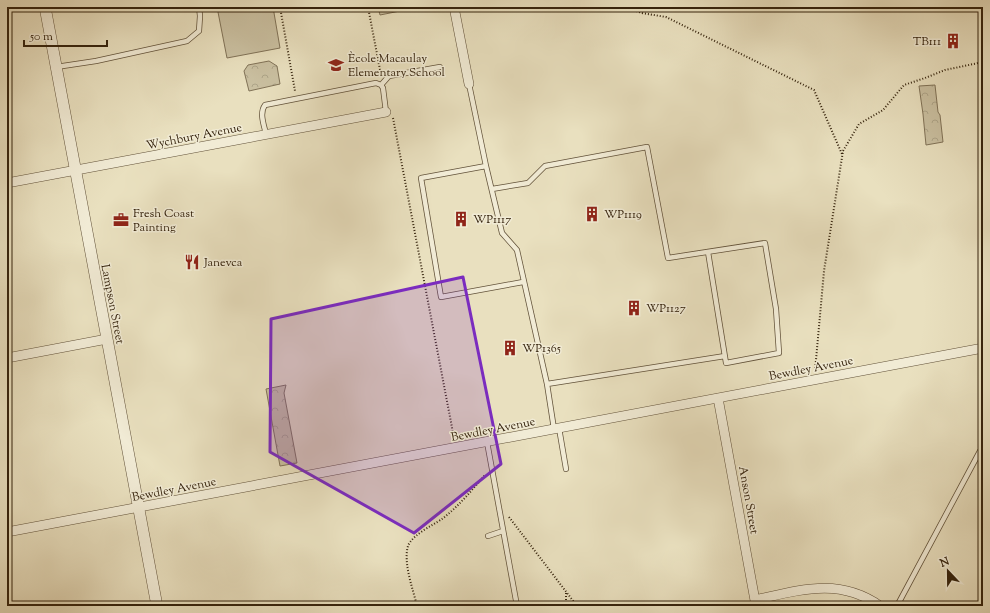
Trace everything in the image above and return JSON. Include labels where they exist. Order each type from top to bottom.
[{"type":"street","name":"Lampson Street","points":[[45,7],[157,606]]},
{"type":"street","points":[[454,7],[469,84]]},
{"type":"street","name":"Wychbury Avenue","points":[[7,183],[386,112]]},
{"type":"street","points":[[7,358],[107,339]]},
{"type":"street","name":"Bewdley Avenue","points":[[7,532],[983,348]]},
{"type":"street","name":"Anson Street","points":[[718,398],[756,603]]},
{"type":"street","points":[[756,603],[810,588],[832,588],[865,597],[880,606]]},
{"type":"lane","points":[[56,67],[187,41],[198,31],[200,16],[199,7]]},
{"type":"lane","points":[[381,85],[389,76],[440,66]]},
{"type":"lane","points":[[266,134],[262,112],[262,108],[265,105],[376,83],[381,85]]},
{"type":"lane","points":[[469,84],[502,233],[518,250],[566,469]]},
{"type":"lane","points":[[381,85],[386,112]]},
{"type":"lane","points":[[492,189],[528,183],[545,166],[647,147],[668,258],[765,243],[776,309],[779,353],[726,362],[708,252]]},
{"type":"lane","points":[[486,166],[421,178],[441,297],[524,282]]},
{"type":"lane","points":[[547,384],[725,356]]},
{"type":"lane","points":[[487,442],[517,606]]},
{"type":"lane","points":[[897,606],[983,447]]},
{"type":"lane","points":[[488,536],[503,531]]},
{"type":"path","points":[[280,7],[295,90]]},
{"type":"path","points":[[368,7],[381,78]]},
{"type":"path","points":[[626,7],[642,13],[666,17],[814,90],[842,155]]},
{"type":"path","points":[[814,380],[824,271],[843,151],[859,124],[883,110],[904,85],[945,70],[983,62]]},
{"type":"path","points":[[386,112],[394,119],[456,448]]},
{"type":"path","points":[[417,606],[407,566],[408,544],[413,538],[443,518],[492,468]]},
{"type":"path","points":[[498,501],[577,606]]},
{"type":"path","points":[[566,592],[566,606]]},
{"type":"highlighted area","points":[[463,277],[501,464],[414,533],[270,452],[271,319]]},
{"type":"green space","points":[[217,7],[273,7],[280,48],[227,58]]},
{"type":"green space","points":[[378,7],[399,7],[400,11],[380,15]]},
{"type":"green space","points":[[269,61],[277,66],[280,84],[249,91],[244,71],[248,65]]},
{"type":"green space","points":[[935,85],[943,142],[926,145],[919,86]]},
{"type":"green space","points":[[286,385],[284,393],[297,463],[280,466],[266,389]]},
{"type":"place","name":"TB111","points":[[953,41]]},
{"type":"place","name":"Ècole Macaulay Elementary School","points":[[336,65]]},
{"type":"place","name":"WP1119","points":[[592,214]]},
{"type":"place","name":"WP1117","points":[[461,219]]},
{"type":"place","name":"Fresh Coast Painting","points":[[121,220]]},
{"type":"place","name":"Janevca","points":[[192,262]]},
{"type":"place","name":"WP1127","points":[[634,308]]},
{"type":"place","name":"WP1365","points":[[510,348]]}]
